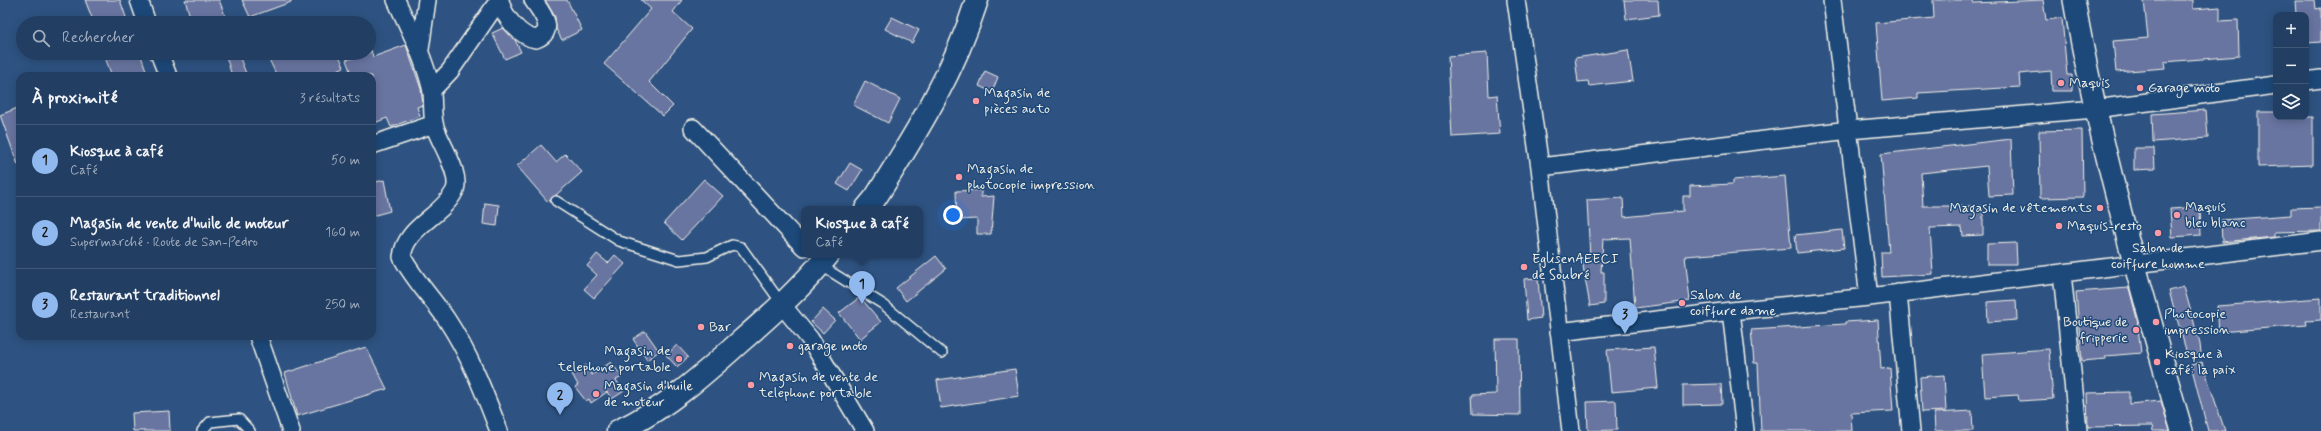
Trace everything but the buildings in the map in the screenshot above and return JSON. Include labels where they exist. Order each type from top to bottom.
[{"type":"main road","points":[[868,206],[876,197],[939,93],[966,34],[977,0]]},
{"type":"main road","points":[[620,430],[674,398],[706,373],[782,305],[820,258]]},
{"type":"street","points":[[139,0],[145,16]]},
{"type":"street","points":[[396,0],[420,49],[432,90],[434,124],[450,160],[456,187],[448,200],[406,242],[402,258],[448,322],[470,360],[499,431]]},
{"type":"street","points":[[420,49],[427,0]]},
{"type":"street","points":[[432,90],[450,71],[499,0],[515,26],[524,36],[536,39],[546,34],[548,28],[540,9],[533,0]]},
{"type":"street","points":[[1516,0],[1540,168],[1571,431]]},
{"type":"street","points":[[1832,0],[1869,297]]},
{"type":"street","points":[[2074,0],[2095,109],[2134,265],[2182,431]]},
{"type":"street","points":[[162,60],[166,72]]},
{"type":"street","points":[[2309,81],[2321,79]]},
{"type":"street","points":[[1540,168],[1849,130],[2095,109],[2273,85]]},
{"type":"street","points":[[376,144],[434,124]]},
{"type":"street","points":[[693,128],[801,244]]},
{"type":"street","points":[[1559,332],[1731,311],[1869,297],[2321,241]]},
{"type":"street","points":[[2062,273],[2078,431]]},
{"type":"street","points":[[1898,293],[1911,431]]},
{"type":"street","points":[[782,305],[810,339],[865,431]]},
{"type":"street","points":[[1731,311],[1745,431]]},
{"type":"street","points":[[259,340],[291,431]]},
{"type":"lane","points":[[556,201],[619,241],[679,260],[707,257],[732,245],[741,247],[782,305]]},
{"type":"lane","points":[[820,258],[884,305],[942,353]]},
{"type":"lane","points":[[202,431],[210,422],[239,420],[250,431]]},
{"type":"place","name":"Maquis","points":[[2061,83]]},
{"type":"place","name":"Garage moto","points":[[2140,88]]},
{"type":"place","name":"Magasin de pièces auto","points":[[976,101]]},
{"type":"place","name":"Magasin de photocopie impression","points":[[959,177]]},
{"type":"place","name":"Magasin de vêtements","points":[[2100,208]]},
{"type":"place","name":"Maquis bleu blanc","points":[[2177,215]]},
{"type":"place","name":"Maquis-resto","points":[[2059,226]]},
{"type":"place","name":"Salon de coiffure homme","points":[[2158,233]]},
{"type":"place","name":"EglisenAEECI de Soubré","points":[[1524,267]]},
{"type":"place","name":"Salon de coiffure dame","points":[[1682,303]]},
{"type":"place","name":"Kiosque à café","points":[[862,304]]},
{"type":"place","name":"Photocopie impression","points":[[2156,322]]},
{"type":"place","name":"Bar","points":[[701,327]]},
{"type":"place","name":"Boutique de fripperie","points":[[2136,330]]},
{"type":"place","name":"Restaurant traditionnel","points":[[1625,334]]},
{"type":"place","name":"garage moto","points":[[790,346]]},
{"type":"place","name":"Magasin de telephone portable","points":[[679,359]]},
{"type":"place","name":"Kiosque à café: la paix","points":[[2157,362]]},
{"type":"place","name":"Magasin de vente de telephone portable","points":[[751,385]]},
{"type":"place","name":"Magasin d'huile de moteur","points":[[596,394]]},
{"type":"place","name":"Magasin de vente d'huile de moteur","points":[[560,415]]}]
